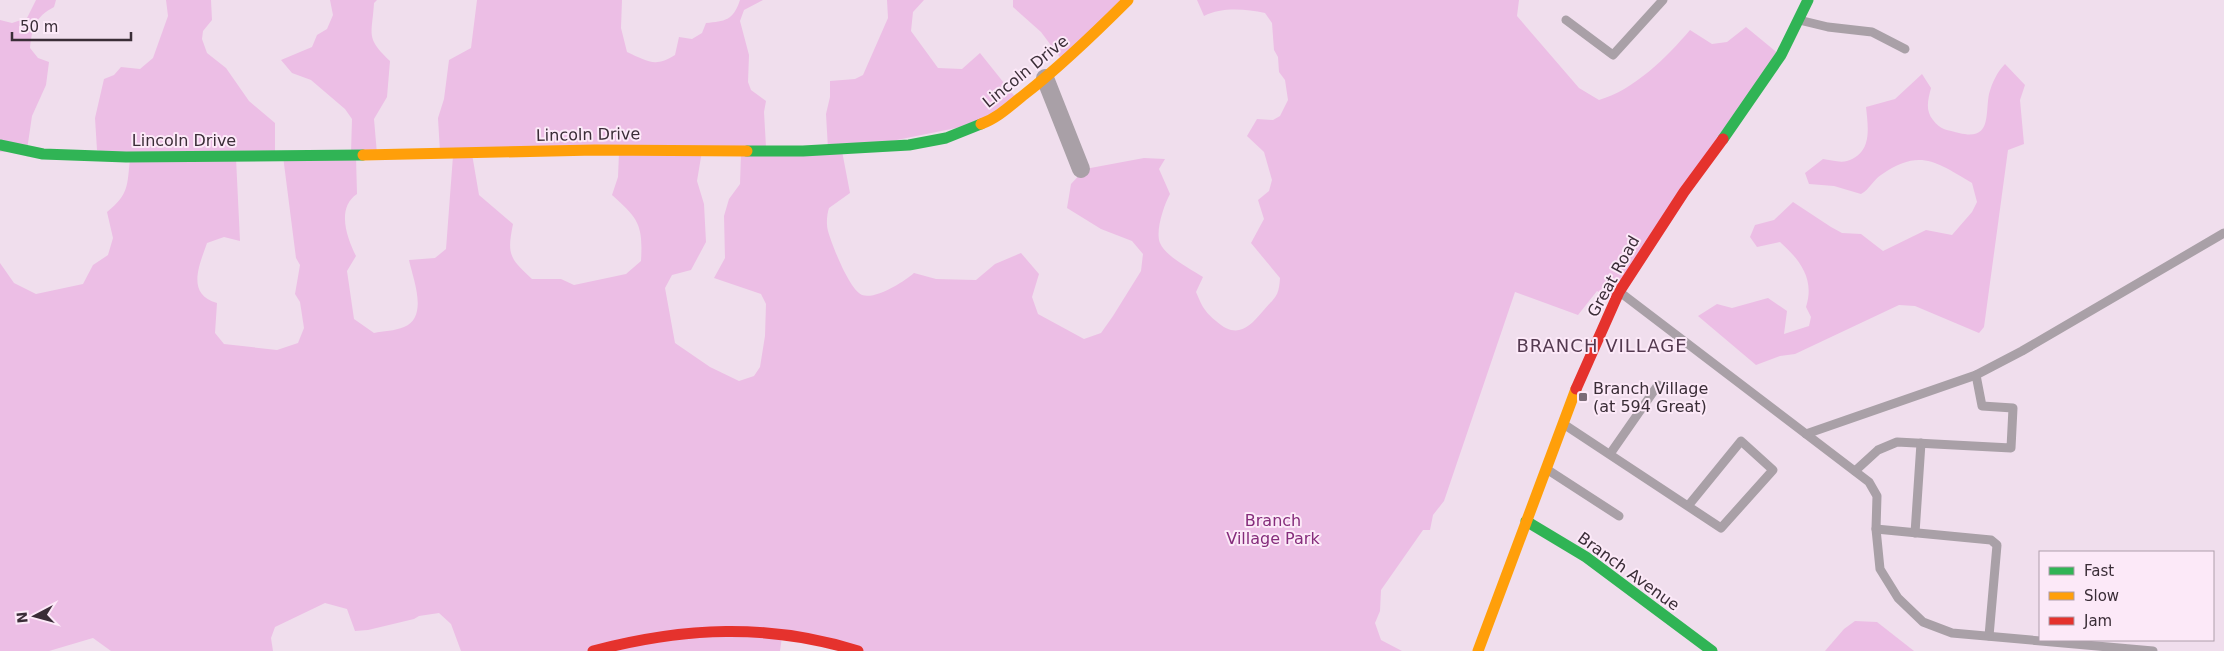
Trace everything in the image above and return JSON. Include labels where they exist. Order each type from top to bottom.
[{"type":"street","name":"Lincoln Drive","points":[[0,145],[43,154],[126,157],[595,150],[863,149],[909,145],[946,138],[993,120],[1087,41],[1128,0]]},
{"type":"street","name":"Great Road","points":[[1478,651],[1584,367],[1619,292],[1648,244],[1781,55],[1808,0]]},
{"type":"street","points":[[1045,78],[1081,168]]},
{"type":"street","name":"Branch Avenue","points":[[1526,521],[1586,557],[1712,651]]},
{"type":"street","points":[[593,651],[622,643],[687,632],[746,630],[818,639],[858,651]]},
{"type":"lane","points":[[1566,20],[1613,55],[1663,0]]},
{"type":"lane","points":[[1799,20],[1828,27],[1872,32],[1905,49]]},
{"type":"lane","points":[[1806,434],[1976,375],[2039,341],[2224,234]]},
{"type":"lane","points":[[1619,292],[1869,482],[1877,496],[1876,529],[1880,568],[1898,598],[1923,622],[1952,633],[1989,636],[2064,647],[2153,651]]},
{"type":"lane","points":[[1855,471],[1878,450],[1897,442],[2011,448],[2013,408],[1982,406],[1976,375]]},
{"type":"lane","points":[[1610,454],[1658,386]]},
{"type":"lane","points":[[1563,424],[1721,528],[1773,470],[1741,441],[1688,506]]},
{"type":"lane","points":[[1916,533],[1921,443]]},
{"type":"lane","points":[[1546,468],[1619,516]]},
{"type":"lane","points":[[1876,529],[1991,540],[1997,545],[1989,636]]},
{"type":"green space","points":[[36,0],[56,0],[54,7],[39,19],[33,29],[30,48],[38,58],[49,62],[46,85],[32,116],[27,150],[0,152],[0,20],[12,23],[27,18]]},
{"type":"green space","name":"Branch Village Park","points":[[166,0],[211,0],[212,20],[203,31],[202,39],[207,53],[226,68],[249,101],[275,123],[275,154],[236,158],[240,241],[224,237],[207,243],[197,278],[201,293],[207,299],[217,303],[215,333],[224,344],[277,350],[298,343],[304,328],[300,302],[295,294],[300,265],[296,258],[283,156],[351,153],[352,119],[345,109],[311,80],[292,73],[281,60],[312,47],[317,35],[327,29],[333,15],[330,0],[377,0],[374,3],[373,41],[390,61],[387,97],[374,119],[377,154],[356,157],[357,194],[347,207],[345,215],[349,241],[356,256],[347,271],[354,319],[374,333],[404,327],[412,322],[418,306],[416,287],[409,260],[435,258],[446,249],[453,156],[440,152],[438,118],[444,99],[449,60],[471,48],[477,0],[622,0],[621,28],[627,52],[651,62],[656,62],[675,55],[679,37],[692,39],[702,33],[706,23],[728,19],[740,0],[763,0],[744,10],[740,21],[749,55],[748,82],[751,90],[766,101],[764,112],[766,147],[828,149],[826,114],[830,97],[830,81],[855,79],[863,75],[888,18],[887,0],[924,0],[913,12],[911,31],[938,68],[962,69],[980,53],[1016,98],[991,121],[842,151],[850,193],[829,208],[827,216],[827,228],[837,256],[857,291],[862,295],[868,296],[890,289],[914,273],[936,279],[976,280],[995,264],[1021,253],[1039,274],[1032,297],[1038,314],[1084,339],[1101,333],[1113,316],[1141,271],[1143,254],[1132,241],[1101,229],[1067,208],[1071,184],[1085,169],[1144,158],[1165,159],[1159,169],[1170,194],[1159,225],[1160,243],[1173,258],[1203,277],[1196,292],[1206,311],[1223,326],[1230,330],[1247,327],[1277,293],[1280,278],[1251,243],[1264,219],[1258,200],[1269,191],[1272,180],[1264,152],[1247,136],[1257,119],[1273,120],[1280,116],[1288,100],[1285,80],[1279,72],[1278,57],[1274,50],[1272,23],[1265,13],[1250,11],[1226,10],[1204,16],[1197,0],[1519,0],[1517,16],[1579,88],[1599,100],[1625,89],[1637,81],[1671,51],[1690,30],[1712,44],[1727,42],[1746,27],[1780,55],[1618,303],[1597,291],[1578,315],[1515,292],[1444,501],[1433,515],[1430,530],[1423,530],[1381,590],[1380,611],[1375,623],[1381,640],[1402,651],[853,651],[782,637],[780,651],[461,651],[451,624],[439,613],[419,616],[414,619],[368,630],[355,631],[347,609],[325,603],[275,627],[271,638],[273,651],[111,651],[93,638],[49,651],[0,651],[0,263],[14,283],[36,294],[83,284],[93,265],[108,255],[113,238],[107,212],[119,200],[126,189],[130,159],[97,150],[95,118],[104,79],[114,75],[121,67],[140,69],[153,58],[168,16]],"holes":[[[702,151],[741,153],[740,184],[729,199],[724,216],[725,258],[714,278],[761,294],[766,304],[765,336],[760,367],[754,376],[739,381],[710,367],[675,343],[665,288],[672,275],[691,270],[706,242],[704,204],[697,181]],[[619,153],[618,177],[612,195],[628,210],[637,223],[641,239],[641,261],[626,274],[574,285],[561,279],[532,279],[518,266],[512,255],[510,242],[513,224],[479,195],[472,154]]]},
{"type":"green space","points":[[1013,0],[1125,0],[1062,60],[1041,32],[1013,7]]},
{"type":"green space","points":[[2005,64],[2025,85],[2020,100],[2024,144],[2008,150],[1984,327],[1979,333],[1915,306],[1899,305],[1795,354],[1780,356],[1756,365],[1698,316],[1717,304],[1732,308],[1768,298],[1787,311],[1784,334],[1809,326],[1811,317],[1806,307],[1809,288],[1804,271],[1799,263],[1780,242],[1757,247],[1750,237],[1755,225],[1774,220],[1793,202],[1842,233],[1861,234],[1883,251],[1926,230],[1952,235],[1972,212],[1977,202],[1972,183],[1938,164],[1917,160],[1907,162],[1881,175],[1861,194],[1834,186],[1809,184],[1805,173],[1823,159],[1844,162],[1861,152],[1865,146],[1868,131],[1866,107],[1895,99],[1922,74],[1931,88],[1928,101],[1930,116],[1938,126],[1959,133],[1977,133],[1982,130],[1985,124],[1989,94],[1997,74]]},
{"type":"green space","points":[[1855,621],[1877,622],[1914,651],[1825,651],[1844,629]]},
{"type":"traffic: fast","points":[[1723,139],[1781,55],[1808,0]]},
{"type":"traffic: fast","points":[[747,151],[803,151],[909,145],[946,138],[981,124]]},
{"type":"traffic: fast","points":[[0,145],[43,154],[126,157],[363,155]]},
{"type":"traffic: fast","points":[[1526,521],[1586,557],[1712,651]]},
{"type":"traffic: slow","points":[[981,124],[1004,111],[1052,72],[1128,0]]},
{"type":"traffic: slow","points":[[363,155],[595,150],[747,151]]},
{"type":"traffic: slow","points":[[1478,651],[1576,389]]},
{"type":"traffic: jam","points":[[1576,389],[1619,292],[1684,192],[1723,139]]},
{"type":"traffic: jam","points":[[593,651],[660,637],[726,632],[759,632],[791,636],[825,642],[858,651]]},
{"type":"place","name":"Branch Village (at 594 Great)","points":[[1583,397]]},
{"type":"district","name":"BRANCH VILLAGE","points":[[1602,346]]}]
